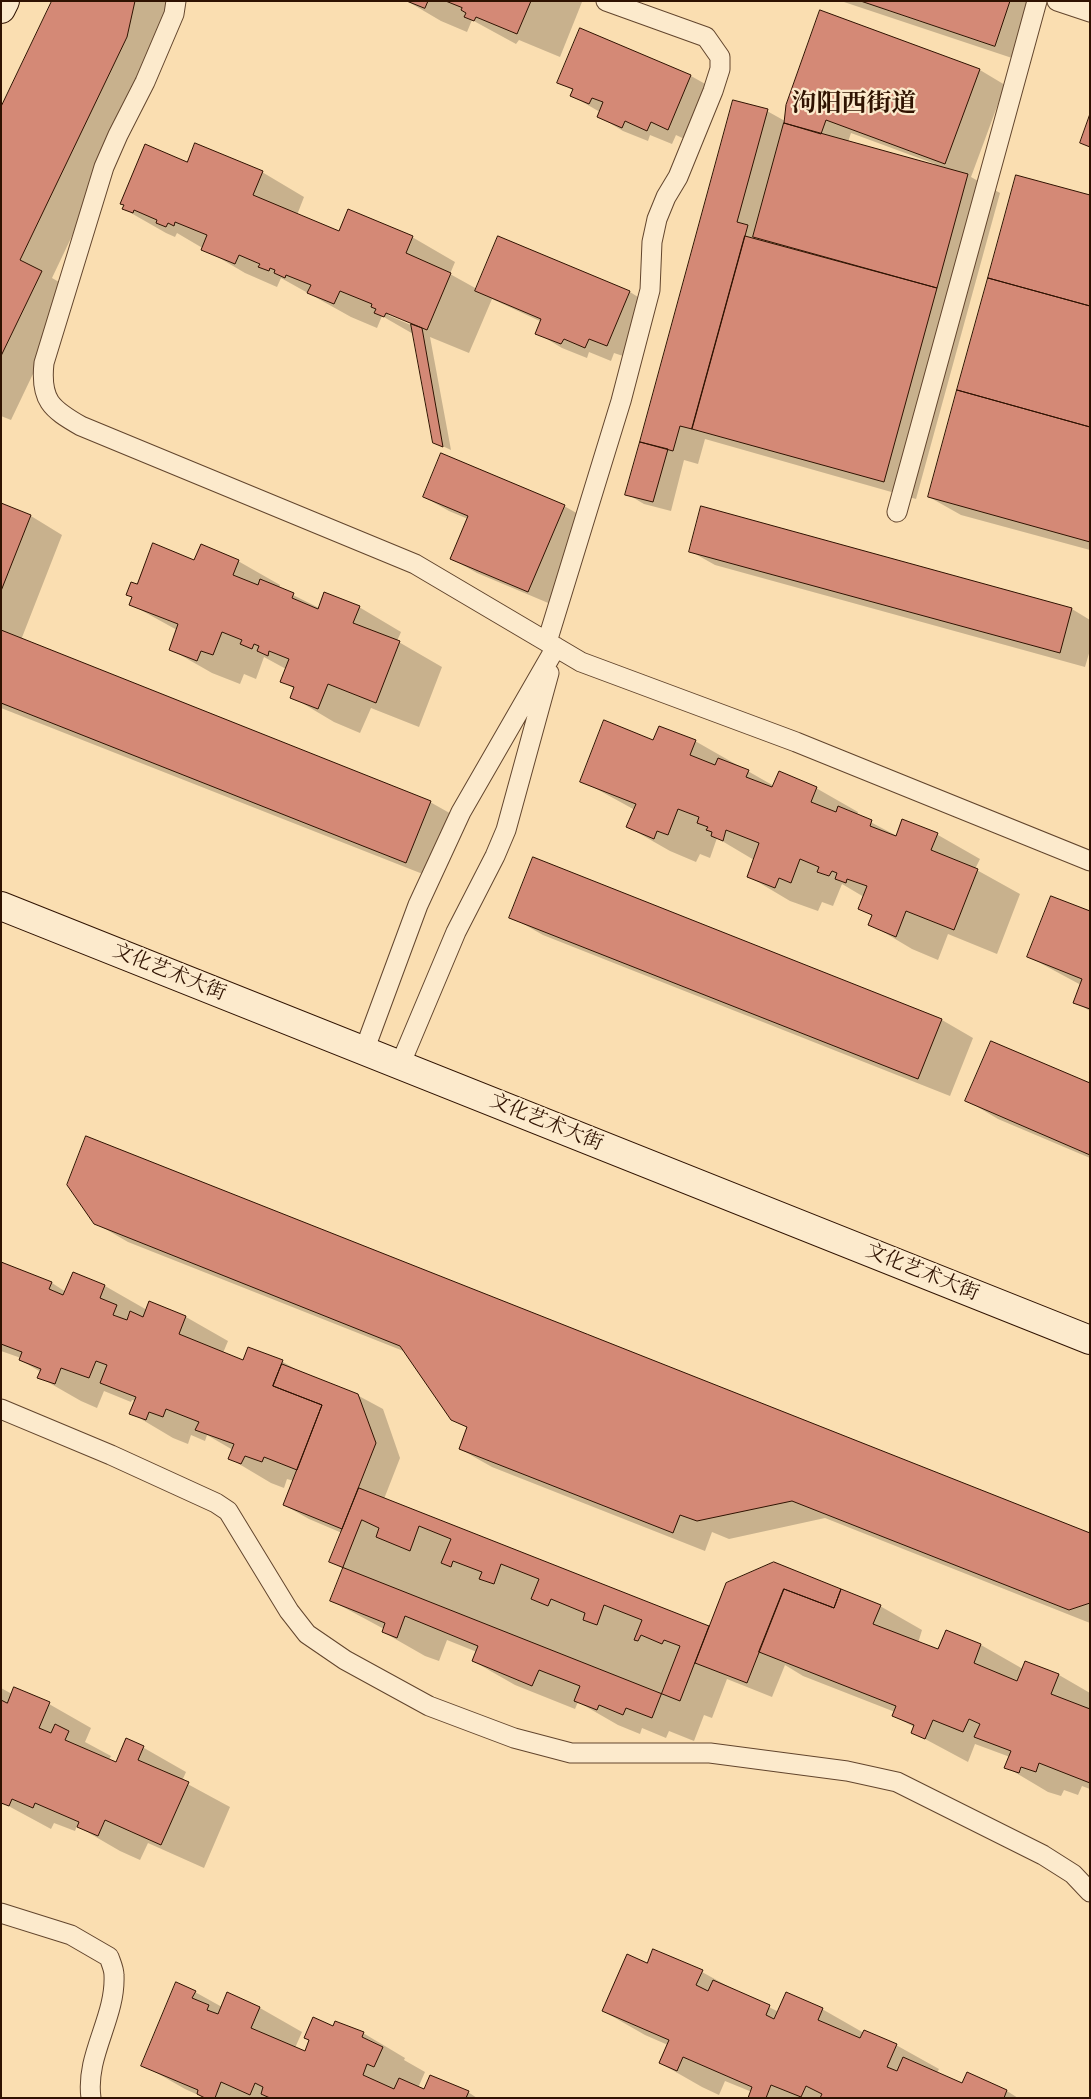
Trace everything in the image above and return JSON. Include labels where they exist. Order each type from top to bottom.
[{"type":"street","points":[[1,9],[5,1]]},
{"type":"street","name":"文化艺术大街","points":[[1,906],[1090,1340]]},
{"type":"lane","points":[[176,1],[174,14],[146,82],[118,135],[104,167],[52,335],[43,374],[47,397],[52,408],[82,426],[415,564],[581,662],[796,742],[1090,861]]},
{"type":"lane","points":[[400,1065],[456,932],[496,856],[506,830],[551,645],[621,402],[650,290],[652,242],[657,219],[666,197],[678,177],[713,92],[720,69],[720,57],[706,38],[606,1]]},
{"type":"lane","points":[[897,512],[1038,1]]},
{"type":"lane","points":[[1057,1],[1090,12]]},
{"type":"lane","points":[[364,1051],[418,905],[457,820],[551,645]]},
{"type":"lane","points":[[1,1409],[111,1455],[216,1503],[228,1511],[289,1611],[307,1634],[345,1660],[429,1706],[514,1738],[571,1753],[710,1753],[847,1771],[896,1782],[1043,1856],[1073,1874],[1090,1892]]},
{"type":"lane","points":[[1,1913],[71,1935],[109,1957],[114,1973],[113,2000],[89,2084],[91,2098]]},
{"type":"building","points":[[52,1],[135,1],[127,37],[20,260],[42,271],[1,356],[1,107]]},
{"type":"building","points":[[407,1],[428,1],[425,8]]},
{"type":"building","points":[[446,1],[531,1],[517,34],[476,17],[474,21],[464,17],[466,13],[461,10],[462,8]]},
{"type":"building","points":[[861,1],[1010,1],[995,46]]},
{"type":"building","points":[[820,10],[980,69],[945,164],[826,120],[821,134],[784,123],[786,105]]},
{"type":"building","points":[[580,28],[691,75],[668,130],[651,122],[647,131],[625,121],[622,128],[597,117],[603,102],[592,98],[589,104],[570,96],[573,89],[557,83]]},
{"type":"building","points":[[733,100],[768,109],[737,222],[748,225],[692,429],[680,426],[673,451],[640,442]]},
{"type":"building","points":[[1090,114],[1090,147],[1080,143]]},
{"type":"building","points":[[784,123],[968,174],[937,288],[753,237]]},
{"type":"building","points":[[195,143],[263,171],[253,195],[339,231],[348,209],[413,236],[406,253],[451,273],[427,330],[386,313],[384,317],[374,313],[376,309],[371,307],[372,304],[340,291],[334,304],[307,293],[311,285],[286,275],[285,278],[274,273],[275,270],[270,268],[269,271],[258,267],[260,264],[239,255],[235,264],[201,250],[207,235],[175,222],[174,226],[168,223],[166,227],[156,223],[157,220],[134,210],[133,213],[122,209],[124,205],[120,204],[145,144],[187,162]]},
{"type":"building","points":[[1016,175],[1090,195],[1090,306],[988,278]]},
{"type":"building","points":[[498,236],[630,291],[607,346],[589,339],[585,348],[564,339],[561,344],[535,334],[541,319],[475,291]]},
{"type":"building","points":[[745,236],[937,288],[884,482],[692,429]]},
{"type":"building","points":[[988,278],[1090,306],[1090,427],[957,390]]},
{"type":"building","points":[[411,324],[422,328],[443,447],[433,443]]},
{"type":"building","points":[[957,390],[1090,427],[1090,542],[928,497]]},
{"type":"building","points":[[640,442],[668,449],[653,502],[625,495]]},
{"type":"building","points":[[441,453],[565,505],[528,592],[450,559],[468,516],[423,497]]},
{"type":"building","points":[[1,503],[31,515],[1,591]]},
{"type":"building","points":[[701,506],[1072,608],[1060,653],[689,552]]},
{"type":"building","points":[[153,543],[194,560],[201,544],[239,560],[233,575],[258,585],[260,579],[294,593],[292,598],[318,609],[324,592],[360,606],[353,623],[400,641],[376,703],[328,684],[318,709],[290,698],[294,687],[280,682],[289,659],[269,651],[268,656],[257,651],[259,646],[254,644],[252,649],[240,644],[242,640],[222,632],[213,655],[201,651],[197,661],[169,650],[178,624],[129,605],[132,597],[126,595],[131,582],[137,584]]},
{"type":"building","points":[[1,630],[431,801],[406,863],[1,703]]},
{"type":"building","points":[[604,720],[653,740],[659,726],[696,740],[690,755],[715,765],[718,758],[749,770],[746,777],[772,787],[779,771],[817,787],[811,802],[836,812],[838,806],[872,820],[870,826],[896,836],[902,819],[938,833],[931,850],[978,869],[954,930],[906,911],[896,937],[868,925],[872,915],[858,909],[867,886],[847,879],[846,883],[835,879],[837,873],[832,871],[829,876],[817,872],[819,867],[800,859],[791,883],[779,878],[775,888],[747,877],[759,843],[726,830],[723,841],[711,836],[712,832],[706,830],[708,827],[697,823],[699,817],[678,809],[668,835],[657,831],[654,839],[626,827],[636,804],[580,782]]},
{"type":"building","points":[[533,857],[942,1019],[918,1079],[509,918]]},
{"type":"building","points":[[1051,896],[1090,911],[1090,1009],[1073,1003],[1082,979],[1027,957]]},
{"type":"building","points":[[991,1041],[1090,1083],[1090,1155],[965,1101]]},
{"type":"building","points":[[86,1136],[1090,1533],[1090,1603],[1069,1610],[792,1501],[697,1521],[680,1515],[673,1533],[459,1449],[467,1427],[451,1420],[400,1346],[94,1224],[67,1185]]},
{"type":"building","points":[[1,1262],[52,1282],[49,1289],[63,1295],[73,1272],[105,1285],[100,1298],[117,1305],[113,1315],[127,1320],[130,1311],[143,1317],[149,1301],[186,1316],[179,1334],[243,1360],[248,1347],[283,1360],[273,1386],[322,1405],[297,1470],[264,1457],[262,1462],[245,1456],[241,1464],[228,1459],[234,1444],[195,1430],[199,1422],[166,1409],[163,1417],[149,1412],[146,1420],[129,1414],[136,1397],[100,1383],[107,1365],[96,1361],[89,1378],[61,1368],[55,1384],[37,1378],[41,1369],[19,1360],[22,1352],[1,1344]]},
{"type":"building","points":[[282,1364],[358,1394],[376,1443],[342,1529],[283,1505],[322,1405],[273,1386]]},
{"type":"building","points":[[359,1488],[709,1626],[680,1701],[329,1562]]},
{"type":"building","points":[[362,1520],[379,1528],[376,1537],[410,1551],[419,1526],[451,1539],[441,1563],[451,1567],[453,1561],[482,1572],[479,1579],[494,1584],[501,1564],[539,1579],[531,1599],[548,1606],[551,1599],[585,1613],[583,1620],[597,1625],[604,1605],[642,1620],[634,1640],[638,1641],[641,1635],[662,1644],[664,1640],[680,1646],[652,1718],[626,1708],[623,1715],[599,1705],[597,1710],[574,1701],[580,1686],[539,1670],[532,1686],[472,1661],[478,1646],[405,1616],[397,1638],[382,1632],[385,1623],[330,1601]]},
{"type":"building","points":[[774,1562],[841,1589],[834,1608],[784,1589],[747,1683],[695,1663],[726,1583]]},
{"type":"building","points":[[784,1589],[834,1608],[841,1589],[881,1605],[873,1624],[938,1649],[946,1630],[981,1644],[974,1663],[1017,1681],[1025,1661],[1059,1674],[1051,1694],[1090,1709],[1090,1783],[1039,1763],[1036,1772],[1021,1767],[1019,1773],[1004,1768],[1011,1751],[974,1737],[980,1724],[969,1719],[963,1732],[933,1720],[925,1739],[911,1733],[914,1725],[892,1716],[896,1706],[759,1652]]},
{"type":"building","points":[[14,1687],[50,1702],[39,1728],[51,1733],[55,1724],[69,1731],[65,1740],[116,1762],[126,1738],[144,1746],[138,1760],[189,1782],[161,1845],[105,1820],[98,1836],[77,1827],[79,1822],[35,1803],[33,1808],[12,1799],[9,1806],[1,1803],[1,1700],[7,1703]]},
{"type":"building","points":[[653,1949],[703,1970],[696,1985],[708,1991],[713,1980],[770,2005],[766,2015],[774,2019],[786,1992],[823,2008],[818,2020],[860,2038],[864,2030],[897,2044],[887,2067],[897,2071],[903,2057],[962,2083],[967,2072],[1007,2090],[1004,2098],[820,2098],[822,2094],[806,2086],[801,2097],[771,2085],[766,2098],[748,2098],[752,2087],[683,2057],[677,2071],[659,2063],[669,2040],[602,2011],[627,1954],[647,1963]]},
{"type":"building","points":[[176,1982],[196,1991],[192,1998],[209,2005],[207,2010],[218,2014],[227,1992],[260,2007],[251,2028],[305,2051],[309,2040],[304,2038],[313,2017],[333,2026],[335,2021],[364,2032],[362,2037],[383,2047],[374,2067],[367,2064],[363,2075],[394,2089],[399,2078],[424,2089],[430,2075],[469,2091],[466,2098],[270,2098],[261,2094],[263,2087],[255,2083],[250,2095],[221,2082],[215,2098],[205,2098],[197,2094],[198,2090],[141,2066]]},
{"type":"district","name":"泃阳西街道","points":[[854,105]]}]
